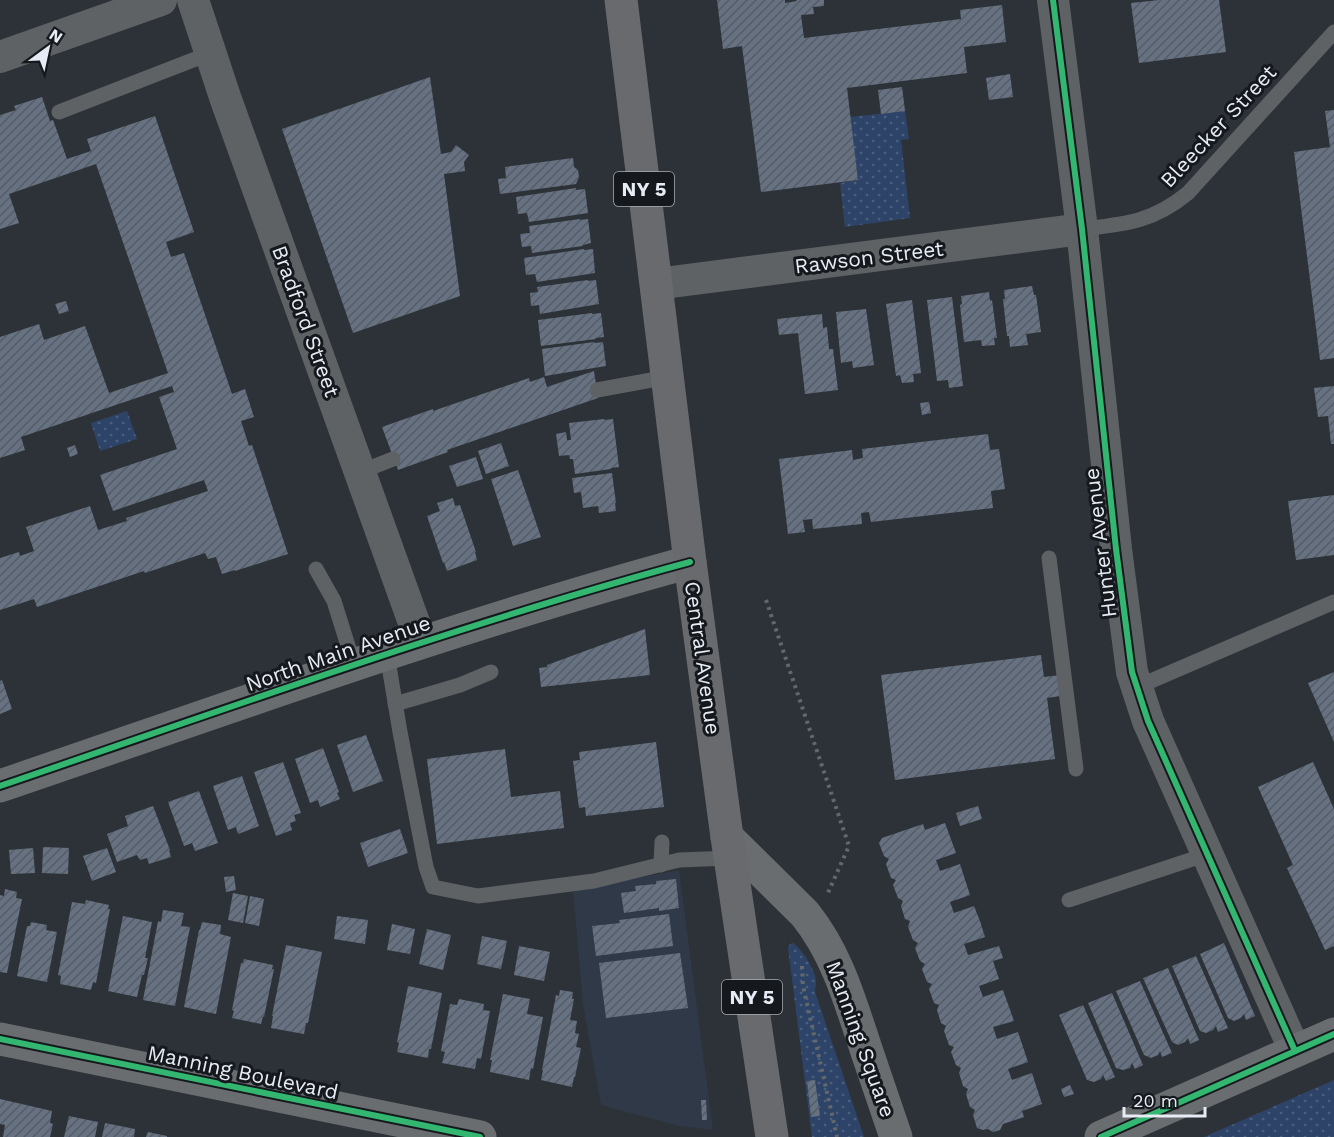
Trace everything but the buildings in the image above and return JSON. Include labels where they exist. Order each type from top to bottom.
[{"type":"main road","name":"Central Avenue","points":[[621,0],[690,562],[772,1137]]},
{"type":"street","points":[[0,57],[161,0]]},
{"type":"street","name":"Bradford Street","points":[[193,0],[225,97],[421,642]]},
{"type":"street","name":"Hunter Avenue","points":[[1053,0],[1082,229],[1116,549],[1132,672],[1148,721],[1295,1051]]},
{"type":"street","name":"Rawson Street","points":[[656,284],[1082,229]]},
{"type":"street","name":"North Main Avenue","points":[[0,786],[421,642],[690,562]]},
{"type":"street","name":"Manning Square","points":[[729,847],[799,908],[813,924],[831,953],[844,982],[896,1137]]},
{"type":"street","points":[[1101,1137],[1334,1034]]},
{"type":"street","name":"Manning Boulevard","points":[[0,1039],[480,1137]]},
{"type":"lane","name":"Bleecker Street","points":[[1082,229],[1132,223],[1152,216],[1179,201],[1334,32]]},
{"type":"lane","points":[[59,112],[211,53]]},
{"type":"lane","points":[[597,390],[668,377]]},
{"type":"lane","points":[[360,472],[393,459]]},
{"type":"lane","points":[[1049,558],[1076,769]]},
{"type":"lane","points":[[316,569],[334,601],[354,665]]},
{"type":"lane","points":[[1137,687],[1334,602]]},
{"type":"lane","points":[[387,654],[426,867],[433,887],[478,896],[594,880],[729,847]]},
{"type":"lane","points":[[395,705],[460,685],[491,672]]},
{"type":"lane","points":[[661,865],[662,842]]},
{"type":"lane","points":[[1069,900],[1208,854]]},
{"type":"path","points":[[766,600],[849,846],[801,951],[803,986],[837,1137]]},
{"type":"shaded area","points":[[905,111],[909,139],[901,140],[910,218],[845,227],[840,183],[858,180],[850,117]]},
{"type":"shaded area","points":[[127,411],[137,439],[100,451],[91,423]]},
{"type":"shaded area","points":[[679,870],[713,1130],[679,1126],[601,1105],[583,1004],[573,891]]},
{"type":"shaded area","points":[[793,943],[804,955],[814,972],[815,992],[864,1137],[812,1137],[788,948]]},
{"type":"shaded area","points":[[1334,1080],[1334,1137],[1204,1137]]},
{"type":"cycle path","points":[[1053,0],[1082,229],[1116,549],[1132,672],[1148,721],[1295,1051]]},
{"type":"cycle path","points":[[0,786],[430,640],[690,562]]},
{"type":"cycle path","points":[[1101,1137],[1334,1034]]},
{"type":"cycle path","points":[[0,1039],[480,1137]]}]
